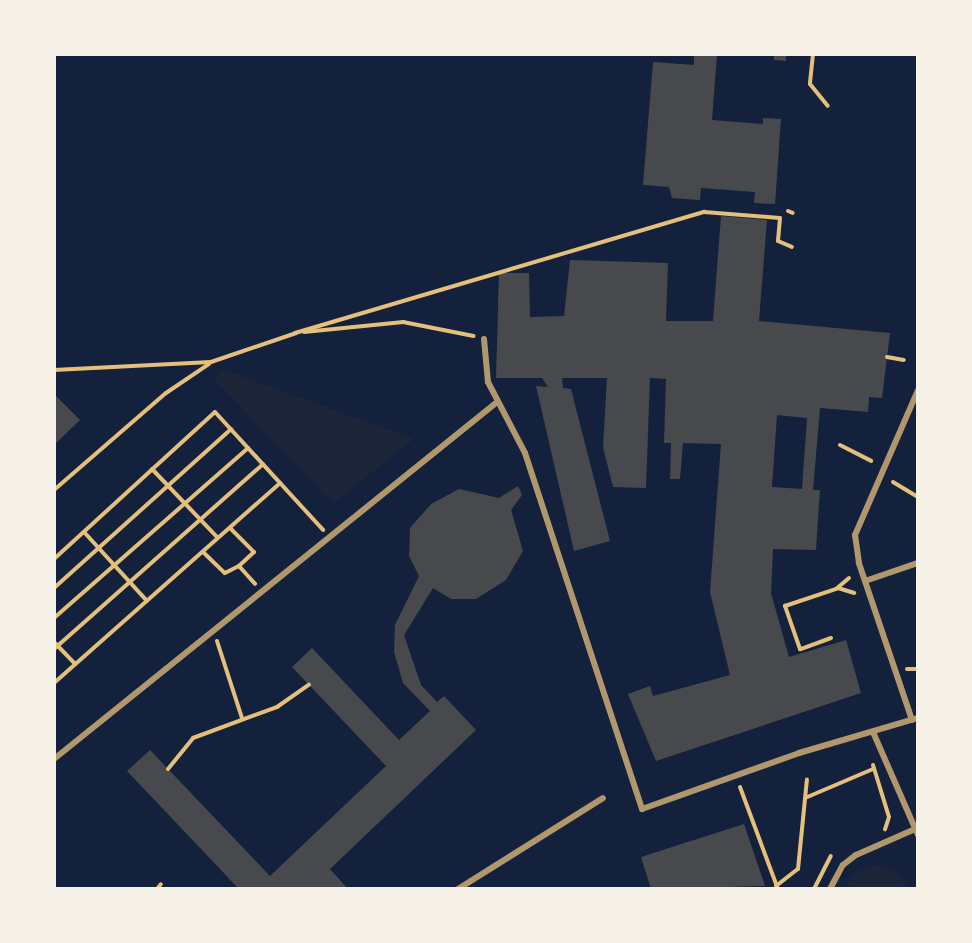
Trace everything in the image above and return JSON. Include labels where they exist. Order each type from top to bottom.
[{"type":"lane","points":[[484,339],[488,382],[496,403],[525,453],[642,809],[799,753],[915,719],[854,542],[857,527],[918,390]]},
{"type":"lane","points":[[54,759],[496,403]]},
{"type":"lane","points":[[865,581],[918,563]]},
{"type":"lane","points":[[830,889],[843,865],[856,855],[917,832],[873,732]]},
{"type":"lane","points":[[458,889],[603,798]]},
{"type":"path","points":[[813,54],[810,84],[828,106]]},
{"type":"path","points":[[54,490],[166,393],[211,362],[295,333],[704,212],[780,218],[778,241],[792,247]]},
{"type":"path","points":[[295,333],[403,322],[484,339]]},
{"type":"path","points":[[887,357],[904,360]]},
{"type":"path","points":[[54,370],[211,362]]},
{"type":"path","points":[[54,559],[215,412],[330,537]]},
{"type":"path","points":[[54,588],[231,429]]},
{"type":"path","points":[[840,445],[871,461]]},
{"type":"path","points":[[54,618],[248,448]]},
{"type":"path","points":[[75,664],[55,646],[263,464]]},
{"type":"path","points":[[152,469],[218,538]]},
{"type":"path","points":[[893,482],[918,497]]},
{"type":"path","points":[[54,683],[280,483]]},
{"type":"path","points":[[203,552],[225,573],[239,566],[254,552],[230,528]]},
{"type":"path","points":[[84,531],[147,601]]},
{"type":"path","points":[[239,566],[262,592]]},
{"type":"path","points":[[831,638],[800,649],[785,606],[836,589],[849,578]]},
{"type":"path","points":[[836,589],[854,593]]},
{"type":"path","points":[[212,632],[226,659],[242,718]]},
{"type":"path","points":[[907,669],[918,669]]},
{"type":"path","points":[[168,769],[193,738],[277,707],[309,685]]},
{"type":"path","points":[[872,834],[885,829],[889,817],[873,769],[873,732]]},
{"type":"path","points":[[805,798],[873,769]]},
{"type":"path","points":[[741,788],[777,887],[798,869],[807,779]]},
{"type":"path","points":[[814,889],[831,856],[845,848]]},
{"type":"shaded area","points":[[224,370],[414,439],[333,503],[214,379]]},
{"type":"shaded area","points":[[879,865],[899,873],[909,889],[843,889],[858,870]]},
{"type":"building","points":[[694,54],[717,54],[712,120],[763,124],[763,118],[781,119],[775,204],[754,203],[755,192],[701,188],[700,200],[672,198],[669,187],[643,185],[653,62],[694,65]]},
{"type":"building","points":[[774,54],[786,54],[786,61],[774,60]]},
{"type":"building","points":[[721,216],[767,220],[759,321],[890,333],[882,398],[869,397],[868,412],[820,408],[813,490],[820,490],[816,550],[773,549],[771,593],[789,657],[846,640],[861,693],[656,761],[628,694],[650,686],[653,696],[730,675],[710,592],[721,444],[683,443],[680,479],[670,479],[671,443],[664,443],[666,379],[650,378],[646,488],[613,487],[603,447],[607,378],[562,378],[563,388],[571,389],[610,541],[574,551],[536,386],[548,387],[542,378],[496,378],[499,273],[529,273],[530,317],[564,316],[570,260],[668,263],[666,321],[713,321]],"holes":[[[777,415],[807,418],[802,489],[772,487]]]},
{"type":"building","points":[[54,394],[80,420],[54,445]]},
{"type":"building","points":[[518,486],[522,495],[511,510],[523,551],[506,580],[476,599],[451,599],[433,588],[404,635],[421,685],[437,702],[444,696],[476,730],[330,869],[348,889],[239,889],[127,771],[150,750],[270,876],[386,766],[292,667],[312,648],[399,740],[430,711],[403,683],[394,652],[395,625],[419,576],[409,556],[410,528],[431,504],[459,489],[499,498]]},
{"type":"building","points":[[744,824],[765,886],[651,889],[641,857]]}]
